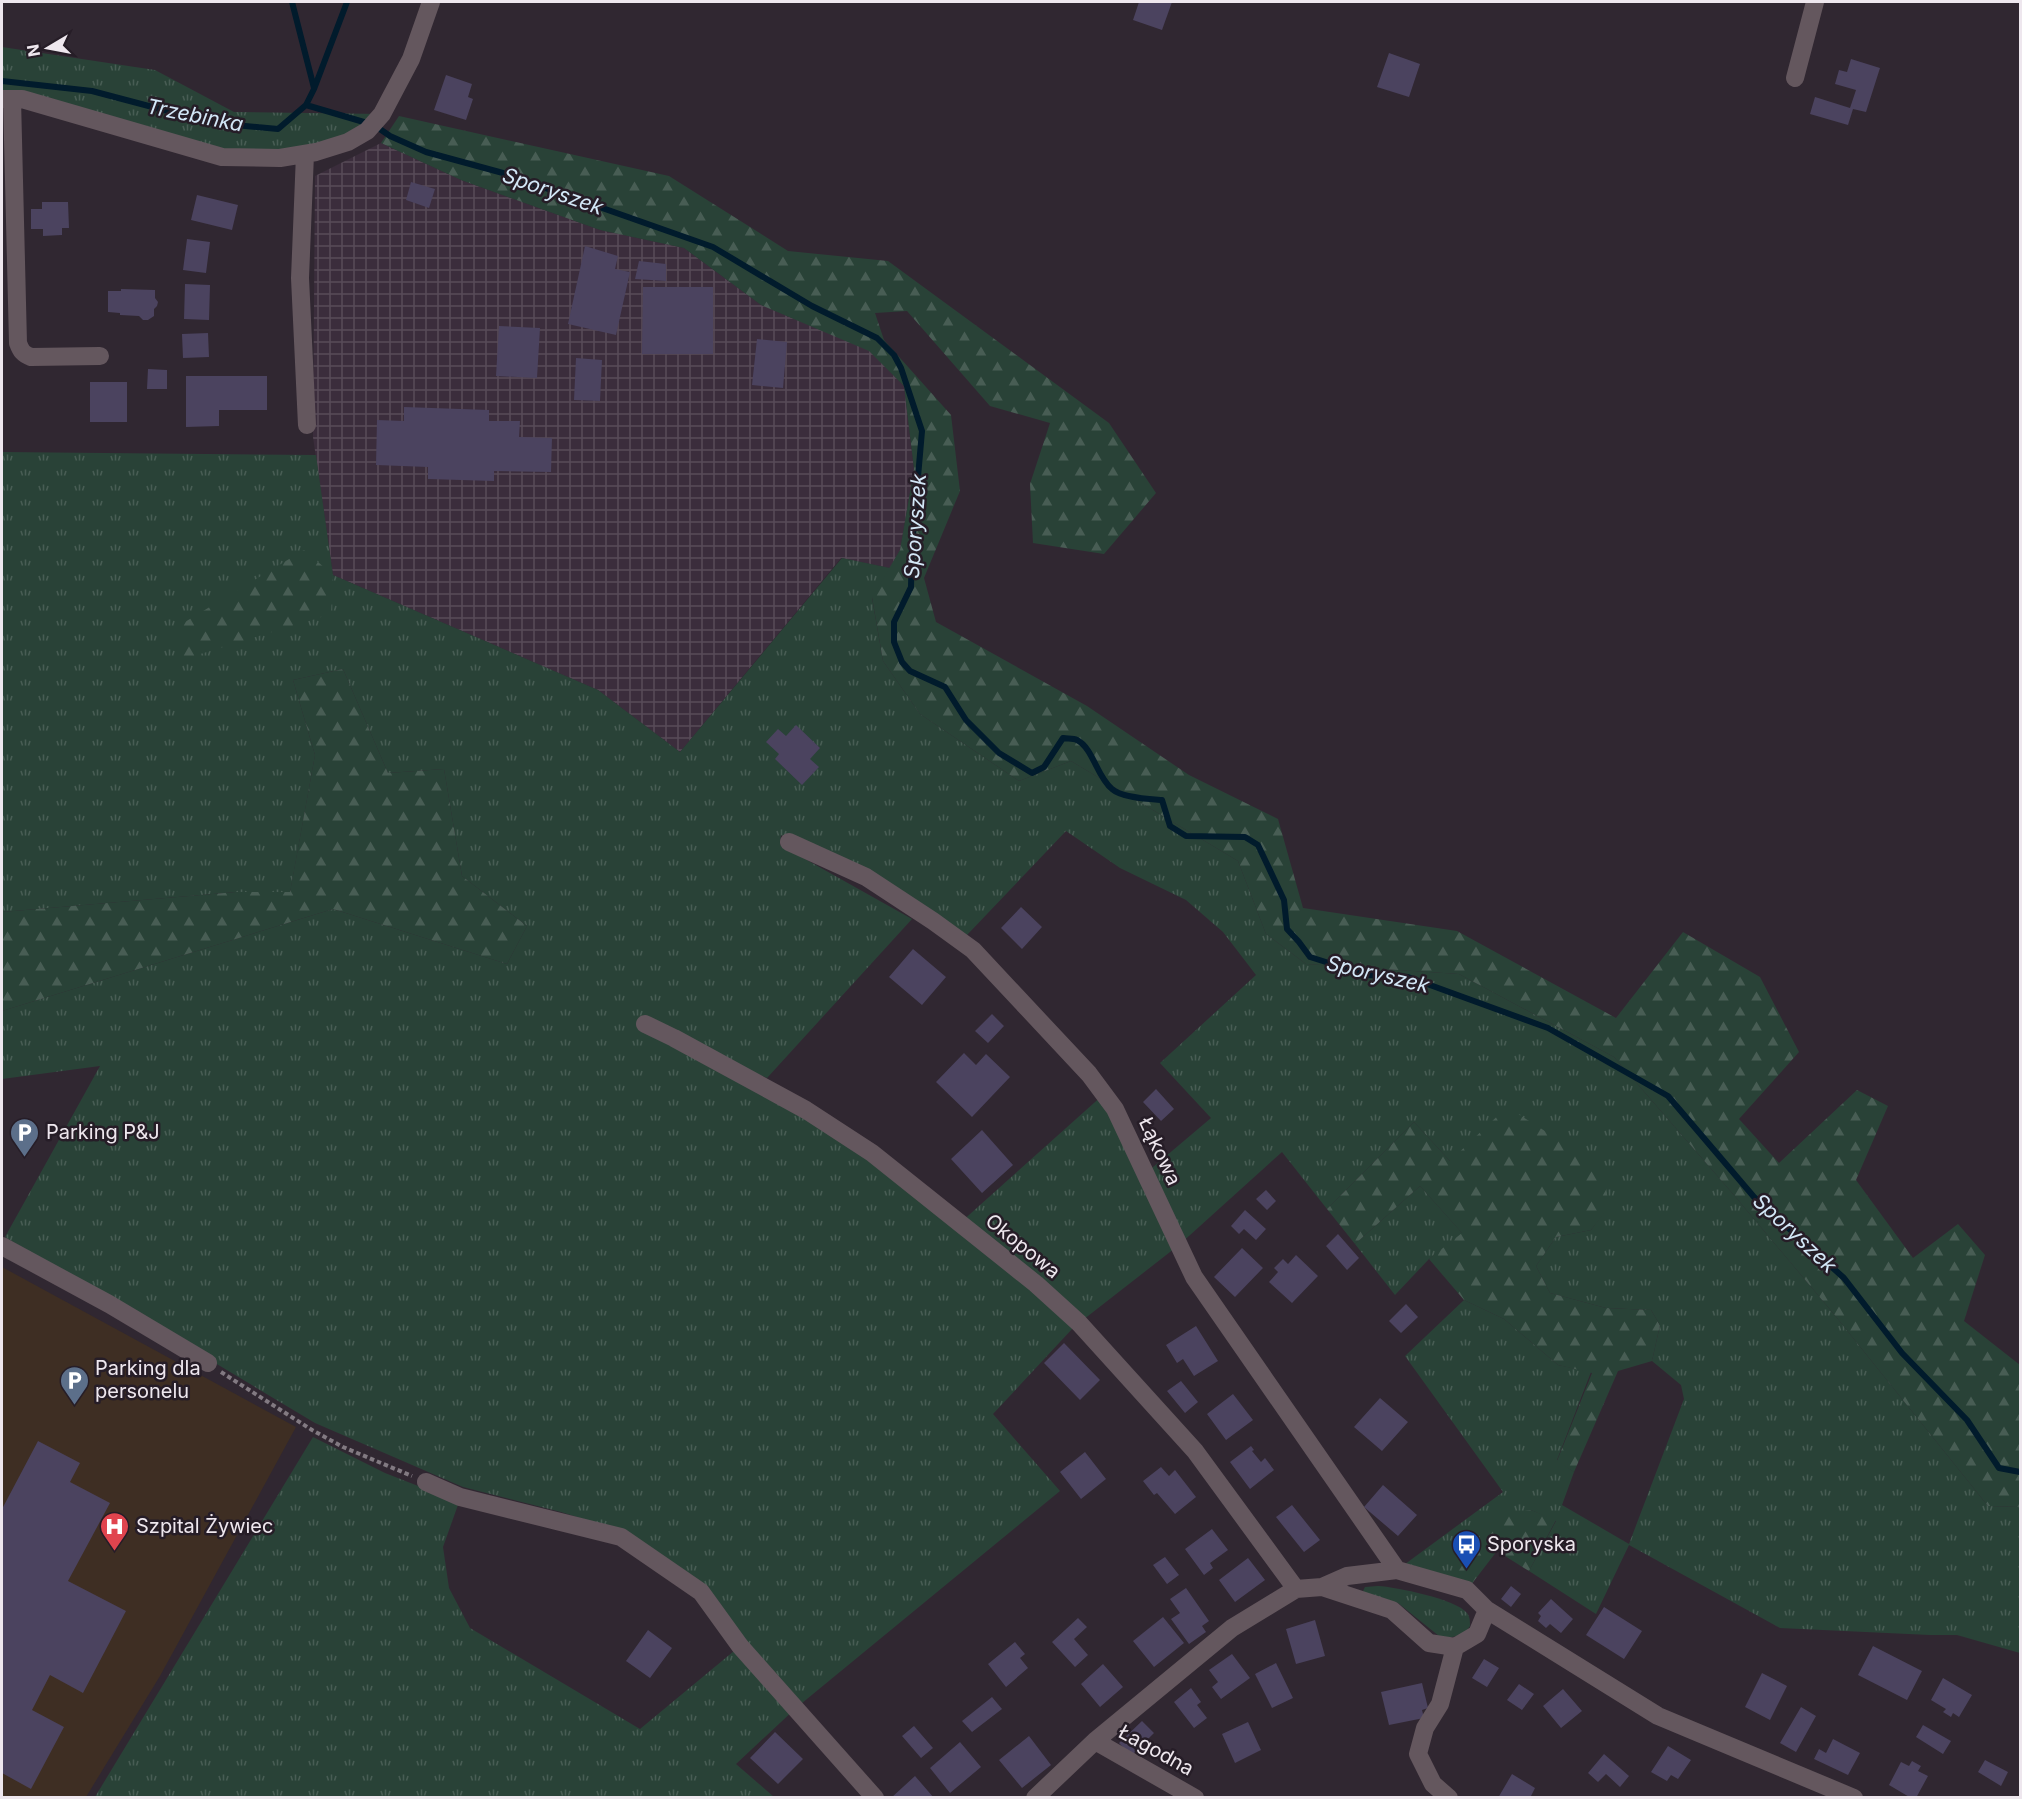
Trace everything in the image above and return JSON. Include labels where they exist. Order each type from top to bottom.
[{"type":"street","points":[[100,356],[32,357],[24,355],[20,350],[7,99],[22,99],[222,157],[280,158],[311,153],[348,142],[367,131],[382,114],[411,59],[431,2]]},
{"type":"street","points":[[1795,78],[1815,2]]},
{"type":"street","points":[[307,425],[300,278],[311,153]]},
{"type":"street","name":"Łąkowa","points":[[789,842],[866,877],[973,950],[1089,1074],[1115,1109],[1194,1277],[1397,1570]]},
{"type":"street","name":"Okopowa","points":[[645,1024],[807,1110],[872,1153],[1036,1284],[1078,1323],[1195,1451],[1296,1589]]},
{"type":"street","points":[[2,1246],[109,1304],[208,1363]]},
{"type":"street","points":[[426,1482],[460,1497],[621,1537],[701,1592],[740,1646],[875,1797]]},
{"type":"street","points":[[1035,1797],[1095,1741],[1232,1629],[1296,1589],[1322,1587],[1347,1576],[1397,1570],[1467,1590],[1487,1610],[1658,1716],[1854,1797]]},
{"type":"street","points":[[1322,1587],[1392,1610],[1429,1643],[1455,1647],[1478,1634],[1487,1610]]},
{"type":"street","points":[[1449,1797],[1433,1784],[1418,1754],[1425,1728],[1440,1704],[1455,1647]]},
{"type":"street","name":"Łagodna","points":[[1095,1741],[1195,1797]]},
{"type":"path","points":[[208,1363],[312,1430],[343,1447],[426,1482]]},
{"type":"shaded area","points":[[381,143],[461,180],[600,230],[684,248],[761,305],[869,350],[904,386],[914,469],[900,550],[890,568],[841,558],[680,752],[598,690],[333,575],[313,437],[315,176]]},
{"type":"shaded area","name":"Szpital Żywiec","points":[[2,1267],[296,1427],[160,1676],[86,1797],[2,1797]]},
{"type":"green space","points":[[2,47],[155,70],[234,112],[382,114],[348,142],[222,157],[2,99]]},
{"type":"green space","points":[[399,116],[669,176],[788,251],[888,261],[1109,423],[1156,493],[1104,554],[1033,543],[1030,484],[1050,423],[990,406],[907,311],[875,313],[884,340],[951,415],[960,491],[924,578],[936,622],[1087,706],[1189,775],[1278,819],[1303,908],[1457,931],[1616,1018],[1683,932],[1760,977],[1799,1052],[1739,1119],[1779,1163],[1857,1090],[1888,1106],[1856,1180],[1913,1258],[1958,1224],[1985,1255],[1964,1321],[2020,1365],[2020,1507],[1988,1506],[1833,1313],[1614,1057],[1459,974],[1306,964],[1266,934],[1238,861],[1071,761],[1019,781],[920,714],[883,661],[872,597],[900,550],[914,469],[904,386],[869,351],[761,305],[684,248],[600,230],[461,180],[381,143]]},
{"type":"green space","points":[[2,452],[316,455],[333,575],[598,690],[680,752],[842,558],[890,568],[872,598],[883,661],[920,714],[1019,781],[1071,761],[1238,861],[1266,934],[1306,964],[1459,974],[1614,1057],[1833,1313],[1988,1506],[2020,1507],[2020,1653],[1957,1635],[1780,1628],[1629,1545],[1596,1614],[1529,1571],[1556,1521],[1531,1510],[1450,1585],[1397,1570],[1503,1492],[1405,1356],[1464,1300],[1504,1319],[1558,1365],[1591,1372],[1557,1460],[1574,1472],[1562,1505],[1629,1544],[1684,1399],[1681,1385],[1652,1361],[1660,1325],[1651,1310],[1606,1308],[1550,1293],[1536,1266],[1556,1237],[1591,1230],[1608,1207],[1450,1161],[1414,1122],[1327,1209],[1282,1152],[1179,1245],[1079,1323],[960,1223],[1104,1094],[1146,1173],[1211,1118],[1160,1063],[1256,975],[1223,932],[1186,900],[1120,868],[1066,831],[967,935],[789,842],[781,835],[780,845],[912,919],[767,1078],[645,1024],[802,1113],[866,1157],[1031,1290],[1073,1328],[993,1414],[1060,1491],[796,1708],[736,1764],[774,1797],[95,1797],[313,1437],[385,1473],[459,1502],[443,1547],[449,1588],[470,1628],[640,1729],[740,1646],[718,1617],[628,1533],[561,1512],[463,1487],[315,1423],[5,1237],[100,1066],[2,1079],[2,1011],[333,909],[507,964],[527,926],[462,876],[444,769],[388,773],[343,669],[293,680],[315,755],[290,893],[236,892],[2,912]]},
{"type":"green space","points":[[304,550],[333,575],[331,614],[184,659],[175,628]]},
{"type":"green space","points":[[343,669],[388,773],[444,769],[462,876],[527,926],[507,964],[333,909],[2,1011],[2,912],[236,892],[290,892],[315,755],[293,680]]},
{"type":"green space","points":[[1507,1107],[1567,1145],[1605,1181],[1609,1207],[1591,1230],[1556,1237],[1536,1266],[1550,1293],[1606,1308],[1651,1310],[1660,1325],[1652,1361],[1618,1371],[1574,1472],[1557,1461],[1592,1373],[1558,1365],[1504,1319],[1464,1300],[1429,1259],[1462,1233],[1420,1186],[1355,1244],[1327,1209],[1414,1122],[1450,1161]]},
{"type":"green space","points":[[1420,1186],[1463,1234],[1429,1259],[1395,1295],[1355,1244]]},
{"type":"green space","points":[[1531,1510],[1556,1520],[1529,1571],[1497,1551],[1467,1590],[1450,1585],[1493,1516]]},
{"type":"green space","points":[[1378,1586],[1411,1591],[1451,1603],[1467,1613],[1470,1626],[1464,1633],[1456,1636],[1439,1636],[1398,1603],[1368,1595],[1363,1591],[1365,1587]]},
{"type":"building","points":[[1139,2],[1172,2],[1162,30],[1133,20]]},
{"type":"building","points":[[1389,53],[1420,64],[1409,97],[1377,87]]},
{"type":"building","points":[[1851,59],[1880,68],[1866,112],[1853,109],[1848,125],[1810,114],[1815,97],[1850,108],[1856,90],[1835,84],[1839,70],[1847,72]]},
{"type":"building","points":[[446,75],[472,84],[468,97],[473,99],[466,120],[434,110]]},
{"type":"building","points":[[411,182],[435,189],[429,208],[406,200]]},
{"type":"building","points":[[197,195],[238,205],[232,230],[191,220]]},
{"type":"building","points":[[42,202],[68,202],[69,228],[62,228],[62,235],[43,236],[43,229],[31,229],[31,209],[42,209]]},
{"type":"building","points":[[187,239],[210,242],[206,273],[183,270]]},
{"type":"building","points":[[585,246],[618,256],[615,269],[630,272],[616,335],[568,324]]},
{"type":"building","points":[[639,261],[666,264],[666,281],[635,279]]},
{"type":"building","points":[[185,284],[210,285],[209,320],[184,319]]},
{"type":"building","points":[[643,287],[713,287],[713,354],[642,354]]},
{"type":"building","points":[[121,289],[155,290],[155,298],[158,302],[154,309],[154,316],[143,320],[139,316],[108,312],[108,291],[121,291]]},
{"type":"building","points":[[499,326],[540,328],[537,378],[496,376]]},
{"type":"building","points":[[208,333],[209,357],[183,358],[182,334]]},
{"type":"building","points":[[757,339],[787,342],[783,388],[752,385]]},
{"type":"building","points":[[576,358],[602,360],[600,401],[574,400]]},
{"type":"building","points":[[148,369],[167,370],[167,389],[147,389]]},
{"type":"building","points":[[186,376],[267,376],[267,410],[219,410],[219,426],[186,427]]},
{"type":"building","points":[[90,382],[127,382],[127,422],[90,422]]},
{"type":"building","points":[[404,407],[489,410],[489,421],[520,421],[519,437],[552,438],[551,472],[494,471],[494,481],[428,479],[428,467],[376,465],[377,420],[404,421]]},
{"type":"building","points":[[796,725],[820,748],[810,759],[819,767],[802,785],[775,759],[779,754],[766,742],[778,729],[786,736]]},
{"type":"building","points":[[1021,907],[1042,927],[1022,949],[1001,928]]},
{"type":"building","points":[[913,949],[946,977],[922,1005],[889,977]]},
{"type":"building","points":[[992,1014],[1004,1026],[988,1043],[975,1031]]},
{"type":"building","points":[[964,1053],[976,1065],[986,1054],[1010,1077],[972,1117],[936,1082]]},
{"type":"building","points":[[1156,1089],[1174,1109],[1161,1121],[1143,1102]]},
{"type":"building","points":[[982,1130],[1013,1165],[982,1193],[951,1159]]},
{"type":"building","points":[[1266,1190],[1276,1201],[1267,1210],[1256,1199]]},
{"type":"building","points":[[1245,1210],[1266,1229],[1256,1240],[1244,1229],[1239,1234],[1231,1226]]},
{"type":"building","points":[[1338,1234],[1359,1258],[1347,1270],[1326,1246]]},
{"type":"building","points":[[1242,1248],[1263,1268],[1235,1297],[1214,1277]]},
{"type":"building","points":[[1296,1255],[1318,1276],[1292,1303],[1269,1282],[1278,1272],[1274,1268],[1283,1259],[1288,1264]]},
{"type":"building","points":[[1406,1304],[1418,1317],[1401,1333],[1389,1321]]},
{"type":"building","points":[[1196,1326],[1218,1361],[1194,1376],[1183,1359],[1177,1363],[1166,1345]]},
{"type":"building","points":[[1064,1343],[1100,1380],[1080,1400],[1044,1363]]},
{"type":"building","points":[[1181,1381],[1198,1402],[1185,1413],[1167,1391]]},
{"type":"building","points":[[1233,1394],[1253,1420],[1226,1440],[1207,1414]]},
{"type":"building","points":[[1380,1398],[1408,1422],[1382,1451],[1354,1427]]},
{"type":"building","name":"Szpital Żywiec","points":[[38,1441],[80,1463],[70,1482],[110,1503],[68,1581],[126,1611],[83,1693],[50,1675],[32,1710],[64,1727],[31,1789],[2,1773],[2,1509]]},
{"type":"building","points":[[1251,1446],[1254,1450],[1252,1451],[1261,1462],[1265,1458],[1274,1470],[1250,1489],[1230,1462]]},
{"type":"building","points":[[1085,1452],[1106,1479],[1081,1499],[1060,1472]]},
{"type":"building","points":[[1161,1467],[1169,1476],[1175,1470],[1196,1497],[1175,1514],[1157,1493],[1154,1495],[1143,1481]]},
{"type":"building","points":[[1383,1485],[1417,1515],[1398,1536],[1364,1507]]},
{"type":"building","points":[[1292,1505],[1320,1540],[1304,1552],[1276,1517]]},
{"type":"building","points":[[1212,1529],[1228,1550],[1210,1563],[1213,1568],[1204,1575],[1185,1549]]},
{"type":"building","points":[[1165,1557],[1179,1575],[1167,1584],[1153,1565]]},
{"type":"building","points":[[1248,1558],[1265,1580],[1235,1602],[1219,1580]]},
{"type":"building","points":[[1511,1586],[1521,1594],[1511,1607],[1501,1599]]},
{"type":"building","points":[[1186,1588],[1209,1621],[1202,1626],[1206,1632],[1189,1644],[1171,1619],[1180,1613],[1170,1599]]},
{"type":"building","points":[[1551,1599],[1573,1619],[1561,1633],[1550,1624],[1546,1628],[1538,1621],[1541,1616],[1538,1613]]},
{"type":"building","points":[[1604,1607],[1642,1631],[1624,1659],[1586,1635]]},
{"type":"building","points":[[1163,1617],[1184,1643],[1154,1667],[1133,1641]]},
{"type":"building","points":[[1078,1618],[1087,1627],[1074,1639],[1088,1655],[1075,1667],[1052,1642]]},
{"type":"building","points":[[1315,1620],[1325,1656],[1296,1664],[1286,1629]]},
{"type":"building","points":[[648,1630],[672,1648],[650,1678],[626,1661]]},
{"type":"building","points":[[1015,1642],[1025,1654],[1020,1658],[1028,1668],[1006,1687],[988,1664]]},
{"type":"building","points":[[1873,1646],[1922,1671],[1907,1700],[1858,1675]]},
{"type":"building","points":[[1232,1654],[1250,1678],[1221,1699],[1212,1687],[1218,1682],[1209,1670]]},
{"type":"building","points":[[1484,1659],[1499,1668],[1487,1687],[1472,1678]]},
{"type":"building","points":[[1276,1663],[1293,1698],[1272,1708],[1255,1674]]},
{"type":"building","points":[[1103,1664],[1123,1687],[1100,1707],[1081,1684]]},
{"type":"building","points":[[1762,1673],[1787,1686],[1770,1720],[1745,1707]]},
{"type":"building","points":[[1943,1678],[1972,1695],[1959,1717],[1953,1713],[1951,1717],[1943,1712],[1946,1709],[1931,1700]]},
{"type":"building","points":[[1422,1683],[1428,1708],[1422,1710],[1424,1718],[1389,1725],[1381,1692]]},
{"type":"building","points":[[1519,1684],[1534,1694],[1522,1710],[1507,1700]]},
{"type":"building","points":[[1191,1688],[1201,1702],[1197,1705],[1207,1718],[1194,1728],[1174,1702]]},
{"type":"building","points":[[1563,1689],[1582,1711],[1561,1728],[1543,1706]]},
{"type":"building","points":[[992,1697],[1002,1709],[972,1732],[962,1721]]},
{"type":"building","points":[[1801,1707],[1816,1716],[1796,1752],[1780,1743]]},
{"type":"building","points":[[1142,1721],[1154,1733],[1131,1756],[1119,1743]]},
{"type":"building","points":[[1248,1722],[1261,1750],[1235,1763],[1222,1734]]},
{"type":"building","points":[[1923,1725],[1951,1741],[1943,1754],[1916,1737]]},
{"type":"building","points":[[914,1726],[933,1748],[921,1758],[902,1736]]},
{"type":"building","points":[[775,1732],[803,1759],[778,1784],[750,1758]]},
{"type":"building","points":[[1029,1736],[1051,1765],[1022,1788],[999,1760]]},
{"type":"building","points":[[1833,1739],[1860,1753],[1848,1775],[1814,1759],[1819,1749],[1826,1753]]},
{"type":"building","points":[[960,1742],[981,1767],[950,1793],[930,1768]]},
{"type":"building","points":[[1668,1746],[1691,1760],[1678,1779],[1671,1775],[1667,1781],[1651,1772]]},
{"type":"building","points":[[1604,1754],[1629,1776],[1620,1787],[1606,1774],[1598,1782],[1588,1773]]},
{"type":"building","points":[[1985,1760],[2008,1772],[2001,1786],[1978,1772]]},
{"type":"building","points":[[1912,1761],[1921,1766],[1918,1771],[1928,1776],[1916,1798],[1911,1798],[1889,1785],[1901,1762],[1909,1766]]},
{"type":"building","points":[[1512,1774],[1535,1788],[1530,1798],[1498,1798]]},
{"type":"building","points":[[915,1776],[934,1798],[891,1798]]},
{"type":"waterway","points":[[292,2],[314,88]]},
{"type":"waterway","name":"Trzebinka","points":[[2,81],[92,91],[213,123],[278,129],[306,105],[347,2]]},
{"type":"waterway","name":"Sporyszek","points":[[306,105],[374,125],[390,136],[426,152],[503,173],[713,247],[812,306],[877,338],[894,355],[901,368],[922,431],[912,546],[911,587],[894,622],[894,642],[902,662],[910,671],[945,687],[966,720],[999,753],[1032,773],[1044,767],[1063,738],[1075,739],[1087,749],[1102,777],[1112,789],[1129,796],[1162,800],[1170,826],[1186,836],[1245,837],[1258,845],[1284,900],[1287,929],[1310,957],[1367,975],[1408,977],[1548,1028],[1668,1096],[1754,1197],[1844,1278],[1902,1353],[1967,1420],[1999,1468],[2020,1472]]},
{"type":"place","name":"Parking P&J","points":[[25,1158]]},
{"type":"place","name":"Parking dla personelu","points":[[74,1406]]},
{"type":"place","name":"Szpital Żywiec","points":[[115,1552]]},
{"type":"place","name":"Sporyska","points":[[1466,1570]]}]
